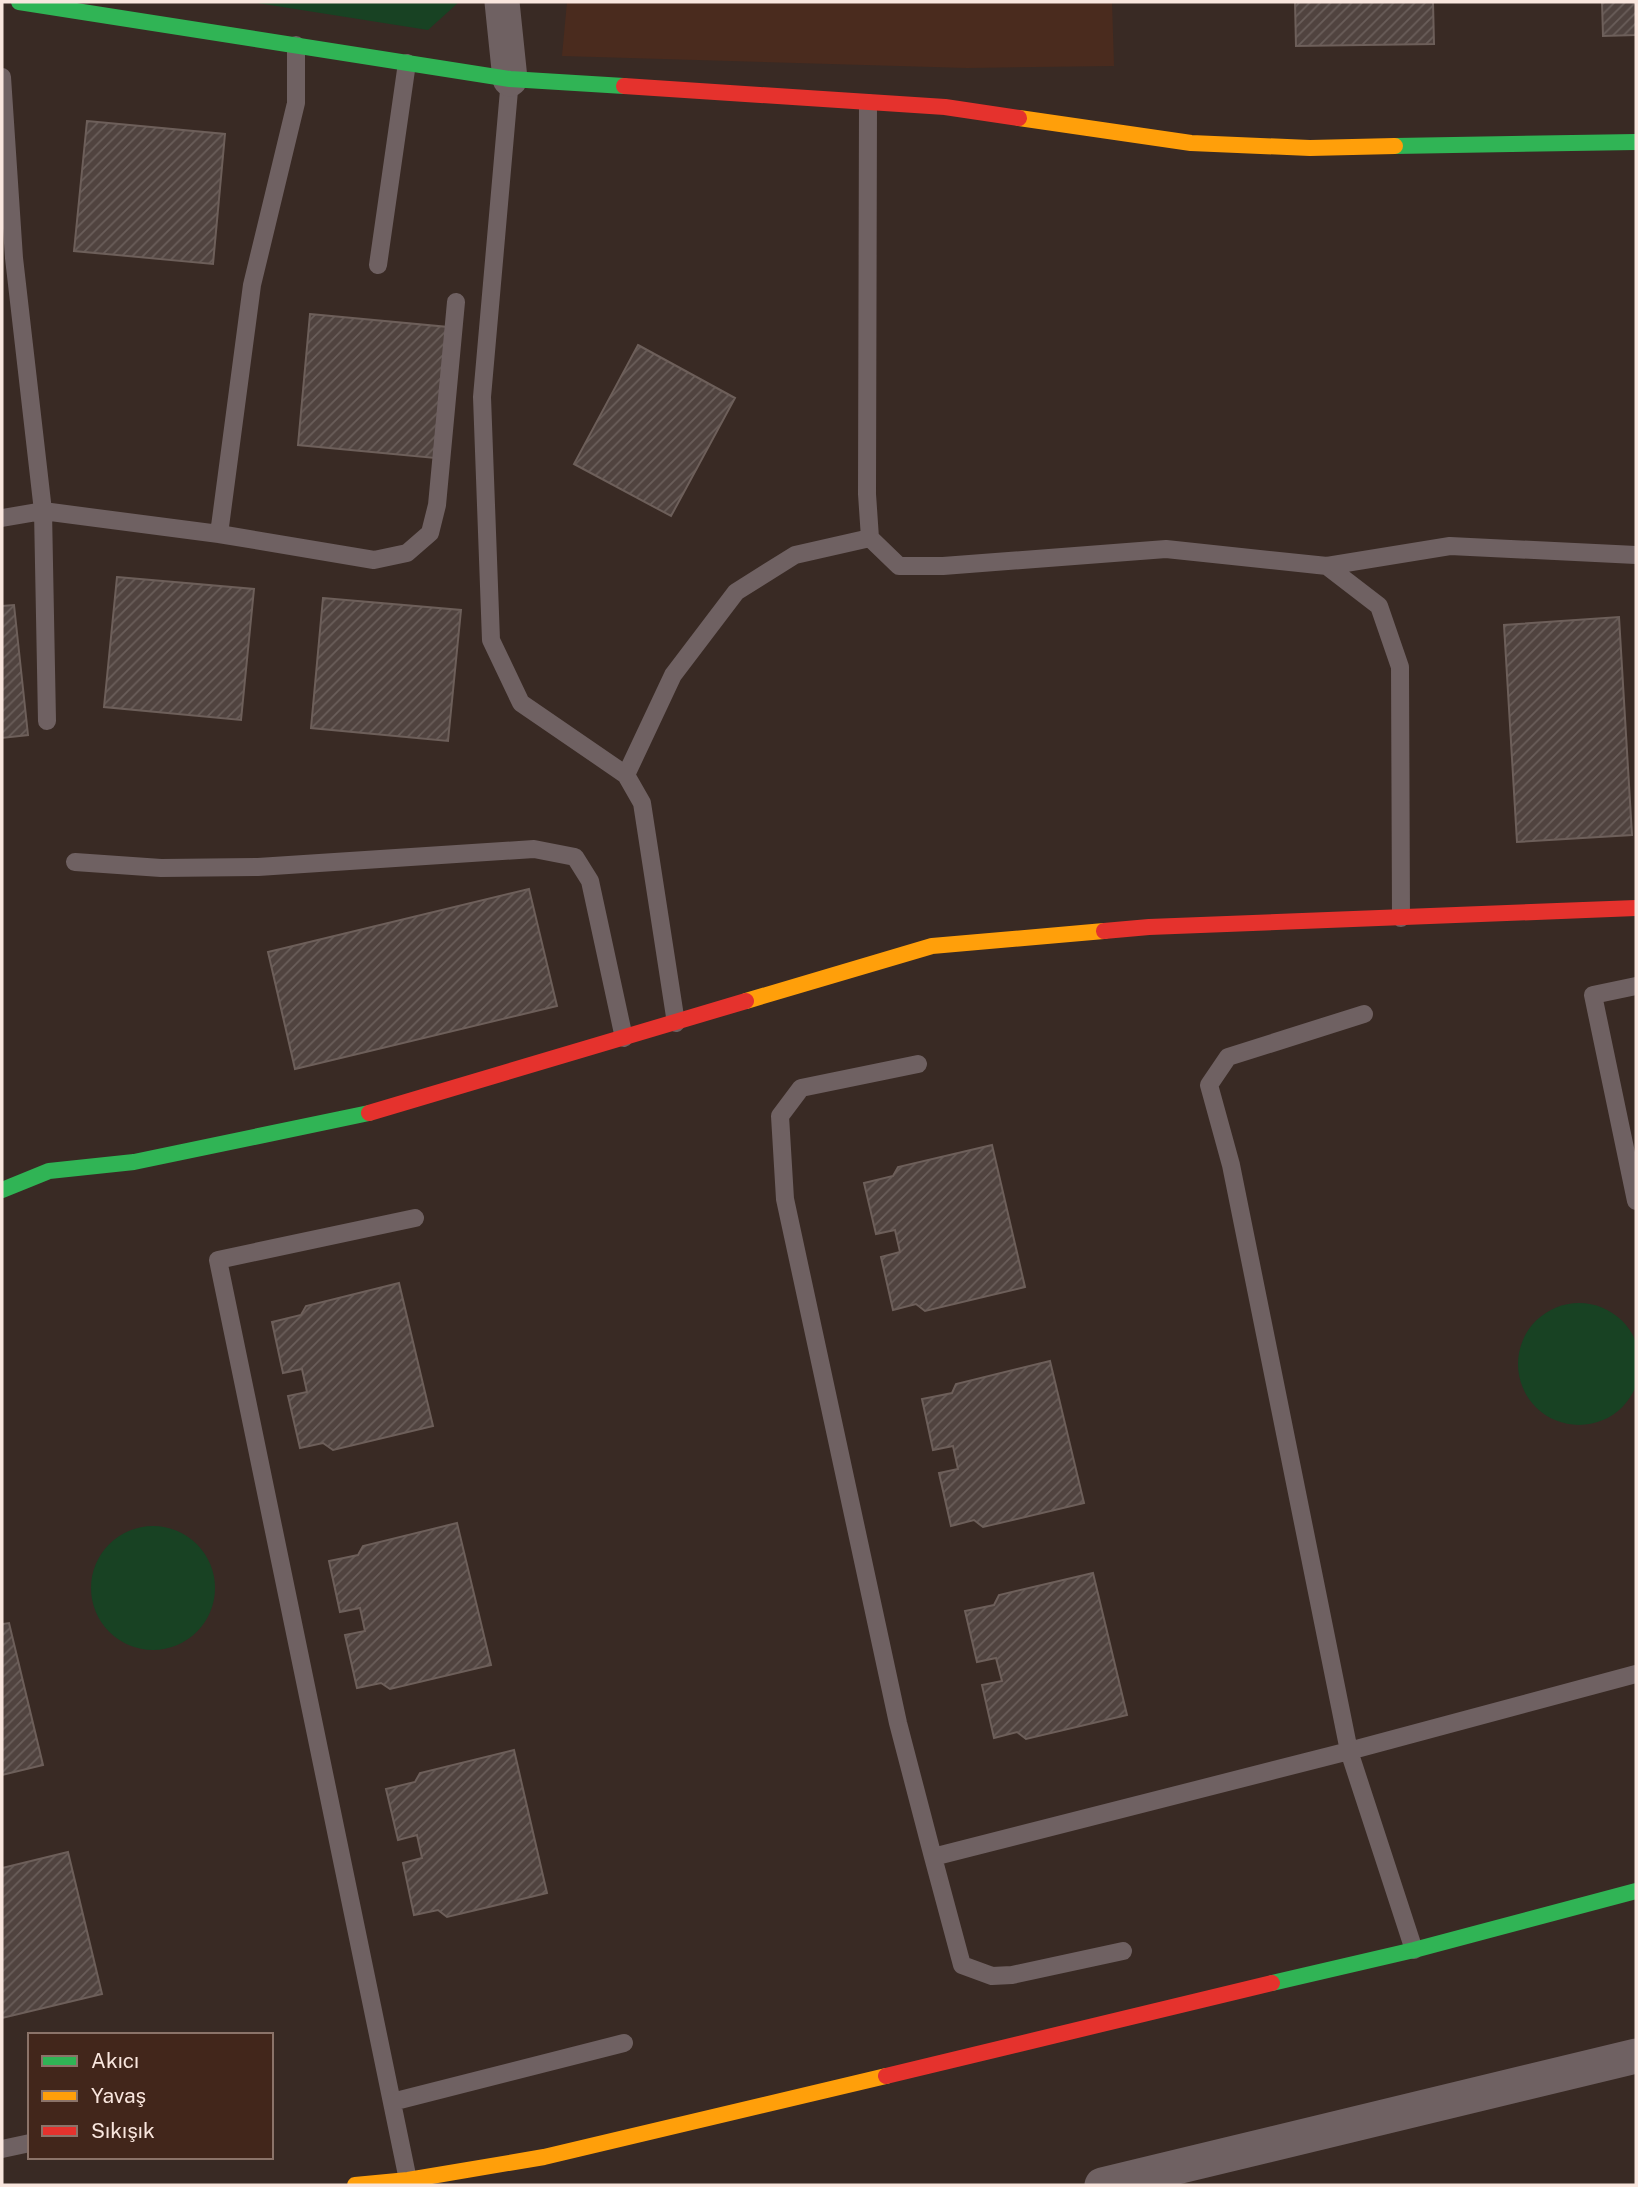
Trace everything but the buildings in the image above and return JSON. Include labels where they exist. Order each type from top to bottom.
[{"type":"street","points":[[19,2],[510,79],[945,107],[1205,143],[1310,148],[1636,142]]},
{"type":"street","points":[[502,2],[510,79]]},
{"type":"street","points":[[2,1190],[49,1171],[134,1162],[359,1116],[932,946],[1149,927],[1636,908]]},
{"type":"street","points":[[355,2185],[408,2180],[557,2154],[1414,1950],[1636,1891]]},
{"type":"street","points":[[1101,2185],[1636,2056]]},
{"type":"lane","points":[[219,534],[252,285],[296,103],[296,45]]},
{"type":"lane","points":[[378,265],[407,63]]},
{"type":"lane","points":[[2,77],[8,258],[43,511],[47,721]]},
{"type":"lane","points":[[510,79],[482,397],[492,640],[521,703],[626,775],[642,803],[676,1023]]},
{"type":"lane","points":[[868,103],[867,494],[870,538],[899,566],[943,566],[1166,549],[1327,566],[1450,545],[1636,555]]},
{"type":"lane","points":[[2,518],[43,511],[219,534],[374,560],[407,552],[430,533],[437,505],[456,302]]},
{"type":"lane","points":[[626,775],[673,675],[736,592],[795,555],[870,538]]},
{"type":"lane","points":[[1327,566],[1379,606],[1400,667],[1401,918]]},
{"type":"lane","points":[[75,862],[161,868],[258,867],[534,849],[575,857],[590,881],[624,1038]]},
{"type":"lane","points":[[1636,986],[1593,995],[1636,1201]]},
{"type":"lane","points":[[1364,1014],[1228,1057],[1209,1086],[1231,1165],[1349,1751],[1414,1950]]},
{"type":"lane","points":[[918,1064],[801,1088],[780,1116],[785,1199],[898,1723],[962,1965],[992,1976],[1012,1975],[1123,1951]]},
{"type":"lane","points":[[408,2180],[218,1260],[415,1219]]},
{"type":"lane","points":[[933,1857],[1349,1751],[1636,1674]]},
{"type":"lane","points":[[392,2102],[624,2043]]},
{"type":"lane","points":[[2,2149],[28,2143]]},
{"type":"shaded area","points":[[567,2],[1112,2],[1114,66],[967,68],[562,56]]},
{"type":"green space","points":[[251,2],[459,2],[428,30]]},
{"type":"green space","points":[[1567,1304],[1591,1304],[1613,1313],[1630,1330],[1639,1352],[1639,1376],[1630,1398],[1613,1415],[1591,1424],[1567,1424],[1545,1415],[1528,1398],[1519,1376],[1519,1352],[1528,1330],[1545,1313]]},
{"type":"green space","points":[[153,1526],[177,1531],[197,1544],[210,1564],[215,1588],[210,1612],[197,1632],[177,1645],[153,1650],[129,1645],[109,1632],[96,1612],[91,1588],[96,1564],[109,1544],[129,1531]]},
{"type":"traffic: fast","points":[[19,2],[510,79],[624,86]]},
{"type":"traffic: fast","points":[[1395,146],[1636,142]]},
{"type":"traffic: fast","points":[[2,1190],[49,1171],[134,1162],[369,1113]]},
{"type":"traffic: fast","points":[[1272,1983],[1414,1950],[1636,1891]]},
{"type":"traffic: slow","points":[[1019,118],[1191,143],[1310,148],[1395,146]]},
{"type":"traffic: slow","points":[[746,1001],[932,946],[1104,931]]},
{"type":"traffic: slow","points":[[355,2185],[408,2180],[544,2157],[886,2076]]},
{"type":"traffic: jam","points":[[624,86],[945,107],[1019,118]]},
{"type":"traffic: jam","points":[[1104,931],[1636,908]]},
{"type":"traffic: jam","points":[[369,1113],[746,1001]]},
{"type":"traffic: jam","points":[[886,2076],[1272,1983]]}]
